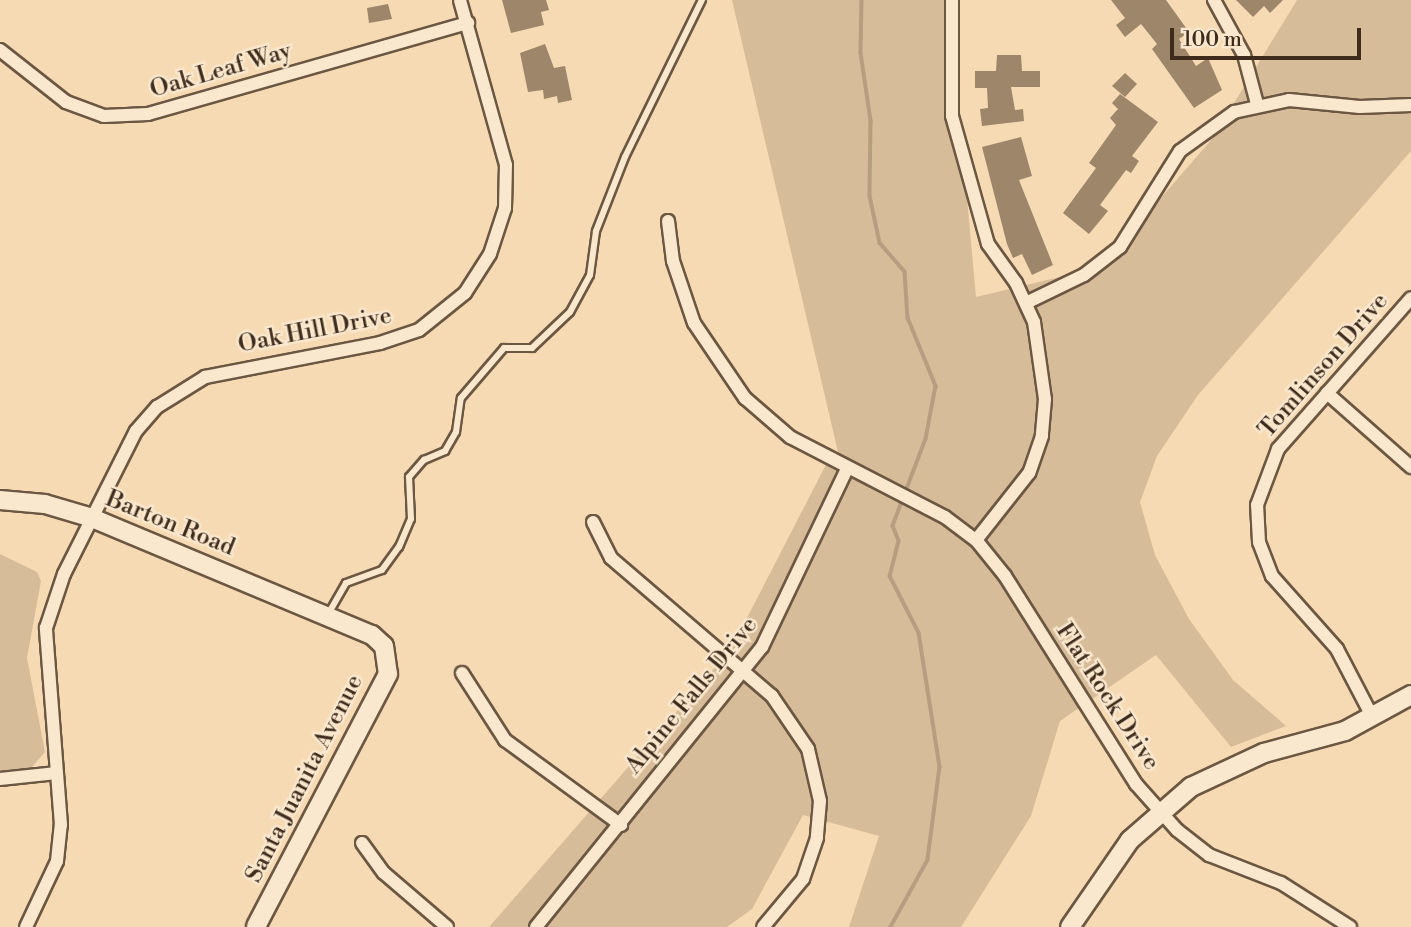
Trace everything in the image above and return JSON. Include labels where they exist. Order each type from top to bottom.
[{"type":"street","name":"Oak Hill Drive","points":[[26,927],[57,861],[61,825],[46,628],[64,574],[136,431],[184,387],[232,368],[400,338],[435,320],[465,293],[499,233],[507,186],[500,138],[460,0]]},
{"type":"street","points":[[952,0],[952,116],[988,244],[1026,303],[1042,360],[1042,436],[1019,491],[975,540]]},
{"type":"street","points":[[1214,0],[1244,55],[1257,104]]},
{"type":"street","name":"Oak Leaf Way","points":[[0,50],[65,102],[104,116],[148,114],[468,23]]},
{"type":"street","points":[[1026,303],[1103,262],[1134,230],[1180,151],[1215,122],[1257,104],[1289,100],[1360,107],[1411,105]]},
{"type":"street","name":"Flat Rock Drive","points":[[668,220],[681,290],[726,375],[767,419],[846,471],[913,500],[975,540],[1005,576],[1123,764],[1160,811],[1209,855],[1281,883],[1350,927]]},
{"type":"street","name":"Tomlinson Drive","points":[[1373,718],[1337,649],[1272,576],[1257,530],[1258,494],[1271,459],[1411,298]]},
{"type":"street","points":[[1326,393],[1411,467]]},
{"type":"street","name":"Alpine Falls Drive","points":[[536,927],[621,825],[663,762],[742,670],[777,623],[846,471]]},
{"type":"street","name":"Barton Road","points":[[0,500],[45,504],[92,518],[321,615]]},
{"type":"street","points":[[593,522],[611,558],[742,670],[798,729],[813,764],[820,801],[817,838],[803,879],[763,927]]},
{"type":"street","name":"Santa Juanita Avenue","points":[[256,927],[388,674],[388,656],[381,642],[321,615]]},
{"type":"street","points":[[462,673],[505,740],[621,825]]},
{"type":"street","points":[[1070,927],[1118,856],[1160,811],[1236,763],[1373,718],[1411,695]]},
{"type":"street","points":[[0,779],[57,773]]},
{"type":"street","points":[[362,843],[384,873],[447,927]]},
{"type":"lane","points":[[321,615],[346,583],[382,570],[399,547],[411,519],[409,477],[424,460],[445,452],[456,432],[461,398],[503,348],[532,348],[570,312],[590,275],[596,231],[625,157],[702,0]]},
{"type":"shaded area","points":[[732,0],[949,0],[976,297],[1101,267],[1212,139],[1297,0],[1411,0],[1411,151],[1198,395],[1157,456],[1140,502],[1155,555],[1189,619],[1233,680],[1286,726],[1231,747],[1156,655],[1060,721],[1031,816],[961,927],[849,927],[879,836],[803,815],[752,909],[727,927],[489,927],[731,649],[833,451],[838,452]]},
{"type":"shaded area","points":[[0,554],[37,572],[41,581],[27,658],[45,752],[31,768],[0,771]]},
{"type":"building","points":[[502,0],[546,0],[549,10],[541,12],[544,25],[511,33]]},
{"type":"building","points":[[1111,0],[1166,0],[1189,32],[1179,39],[1196,66],[1208,58],[1222,90],[1194,108],[1152,49],[1157,44],[1141,24],[1125,37],[1116,25],[1125,18]]},
{"type":"building","points":[[1236,0],[1283,0],[1270,13],[1264,6],[1253,17]]},
{"type":"building","points":[[388,4],[392,19],[369,23],[367,8]]},
{"type":"building","points":[[545,44],[554,68],[565,66],[572,100],[558,103],[557,96],[544,99],[543,90],[528,92],[520,53]]},
{"type":"building","points":[[997,55],[1021,55],[1022,71],[1040,71],[1040,87],[1011,87],[1015,110],[1023,109],[1024,121],[982,126],[980,109],[988,108],[987,88],[975,88],[975,71],[996,71]]},
{"type":"building","points":[[1125,73],[1137,84],[1125,97],[1112,86]]},
{"type":"building","points":[[1120,94],[1158,122],[1132,156],[1139,161],[1131,173],[1126,170],[1100,205],[1108,211],[1089,234],[1063,213],[1096,168],[1089,163],[1116,125],[1110,118],[1118,109],[1112,103]]},
{"type":"building","points":[[1021,137],[1032,176],[1019,180],[1053,265],[1032,275],[1022,254],[1013,258],[1007,244],[982,147]]},
{"type":"waterway","points":[[862,0],[861,53],[871,121],[870,196],[880,243],[905,272],[908,318],[936,386],[926,439],[893,526],[899,541],[890,576],[919,633],[940,767],[928,860],[891,927]]}]
